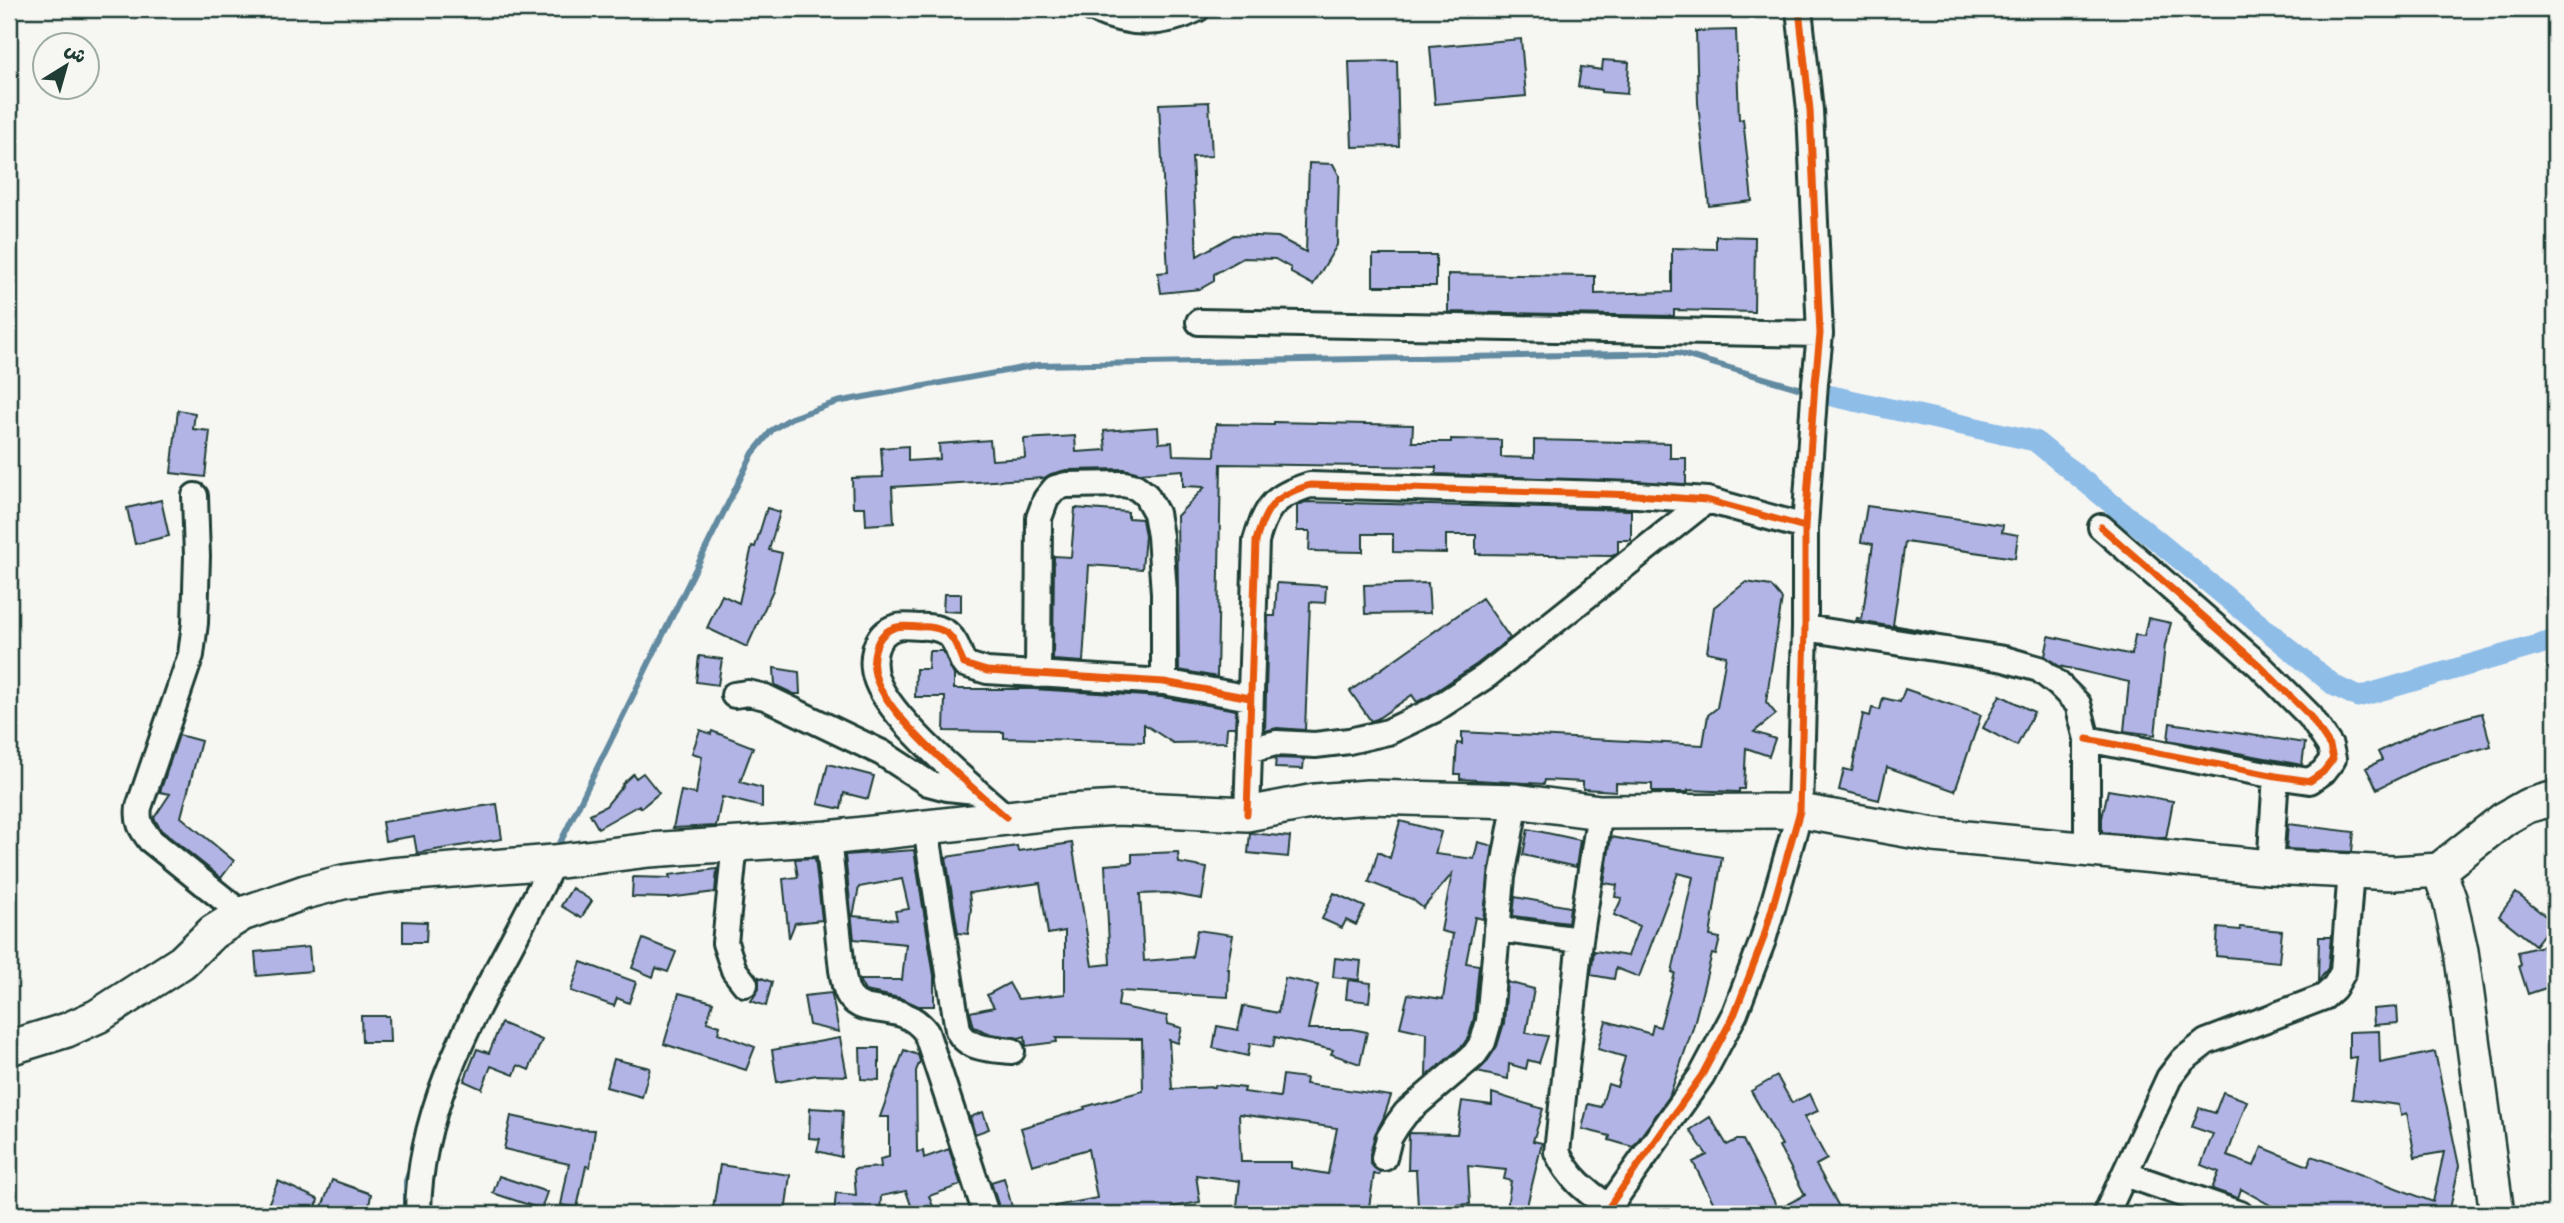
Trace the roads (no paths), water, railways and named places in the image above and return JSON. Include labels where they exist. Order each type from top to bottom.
[{"type":"main road","points":[[9,1048],[67,1030],[99,1016],[182,961],[213,932],[242,914],[305,891],[390,875],[553,862],[649,850],[828,838],[1006,817],[1119,808],[1247,814],[1315,801],[1368,797],[1516,801],[1600,812],[1800,811],[1934,835],[2270,867],[2394,873],[2439,870],[2504,819],[2527,806],[2555,798]]},
{"type":"main road","points":[[2439,870],[2450,901],[2461,951],[2497,1214]]},
{"type":"street","points":[[1093,9],[1131,22],[1159,22],[1197,9]]},
{"type":"street","points":[[1600,812],[1580,940],[1557,1152],[1565,1170],[1607,1210],[1702,1075],[1735,1013],[1763,940],[1800,811],[1805,527],[1820,334],[1810,110],[1800,9]]},
{"type":"street","points":[[1199,323],[1820,334]]},
{"type":"street","points":[[1038,675],[1039,518],[1046,499],[1055,488],[1066,485],[1124,484],[1136,487],[1146,495],[1156,513],[1164,593],[1164,682]]},
{"type":"street","points":[[1247,814],[1256,541],[1263,514],[1274,501],[1290,492],[1310,485],[1637,495],[1707,500],[1805,527]]},
{"type":"street","points":[[195,496],[197,556],[191,654],[139,807],[138,818],[140,827],[150,840],[242,914]]},
{"type":"street","points":[[1248,750],[1276,743],[1315,745],[1388,733],[1434,710],[1486,677],[1707,500]]},
{"type":"street","points":[[2087,739],[2276,776],[2310,780],[2323,772],[2333,759],[2330,746],[2310,716],[2259,665],[2101,527]]},
{"type":"street","points":[[1006,817],[923,741],[894,708],[878,684],[872,664],[875,650],[888,632],[897,627],[928,626],[950,635],[964,664],[971,668],[1038,675],[1164,682],[1250,698]]},
{"type":"street","points":[[1805,628],[2004,659],[2039,669],[2078,704],[2087,739],[2087,849]]},
{"type":"street","points":[[734,695],[748,693],[765,697],[882,753],[928,783],[976,791]]},
{"type":"street","points":[[2270,867],[2276,776]]},
{"type":"street","points":[[1384,1158],[1389,1138],[1402,1119],[1465,1063],[1483,1042],[1489,1021],[1502,877],[1516,801]]},
{"type":"street","points":[[926,828],[958,1030],[962,1038],[971,1044],[1012,1051]]},
{"type":"street","points":[[828,838],[846,990],[850,998],[858,1004],[907,1015],[918,1022],[926,1032],[986,1214]]},
{"type":"street","points":[[734,843],[725,943],[734,970],[745,984]]},
{"type":"street","points":[[418,1214],[420,1178],[431,1121],[448,1072],[553,862]]},
{"type":"street","points":[[2114,1210],[2125,1174],[2169,1078],[2183,1060],[2206,1042],[2324,997],[2334,988],[2343,972],[2351,871]]},
{"type":"street","points":[[1497,929],[1580,940]]},
{"type":"street","points":[[2125,1174],[2240,1214]]},
{"type":"waterway","points":[[559,845],[753,453],[772,430],[791,418],[837,402],[1038,365],[1678,353],[1805,390]]},
{"type":"waterway","points":[[1832,396],[2035,441],[2335,686],[2358,697],[2555,640]]},
{"type":"waterway","points":[[406,1213],[406,1181],[412,1165]]}]
